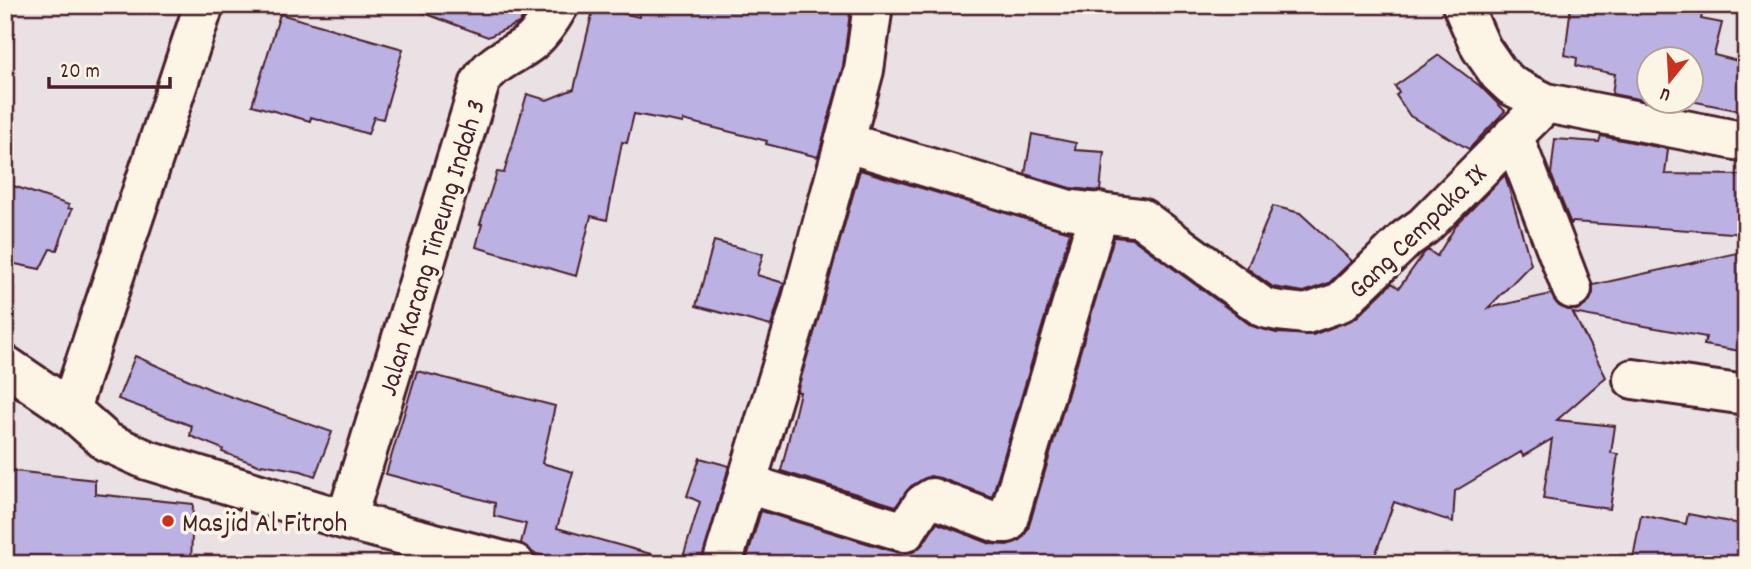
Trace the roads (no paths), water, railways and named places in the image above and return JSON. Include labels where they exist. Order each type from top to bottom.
[{"type":"street","points":[[70,409],[204,5]]},
{"type":"street","name":"Jalan Karang Tineung Indah 3","points":[[346,520],[481,83],[493,65],[530,42],[546,27],[559,5]]},
{"type":"street","points":[[722,564],[800,307],[864,70],[873,5]]},
{"type":"street","points":[[1462,5],[1481,48],[1499,74],[1512,86],[1546,103],[1746,142]]},
{"type":"street","name":"Gang Cempaka IX","points":[[844,142],[1066,209],[1141,218],[1264,308],[1306,313],[1341,302],[1407,238],[1424,226],[1546,103]]},
{"type":"street","points":[[1513,135],[1572,289]]},
{"type":"street","points":[[747,484],[905,532],[923,504],[932,498],[998,523],[1007,523],[1098,212]]},
{"type":"street","points":[[5,365],[70,409],[107,442],[147,460],[346,520],[515,564]]},
{"type":"street","points":[[1633,379],[1746,395]]},
{"type":"place","name":"Masjid Al Fitroh","points":[[168,521]]}]
